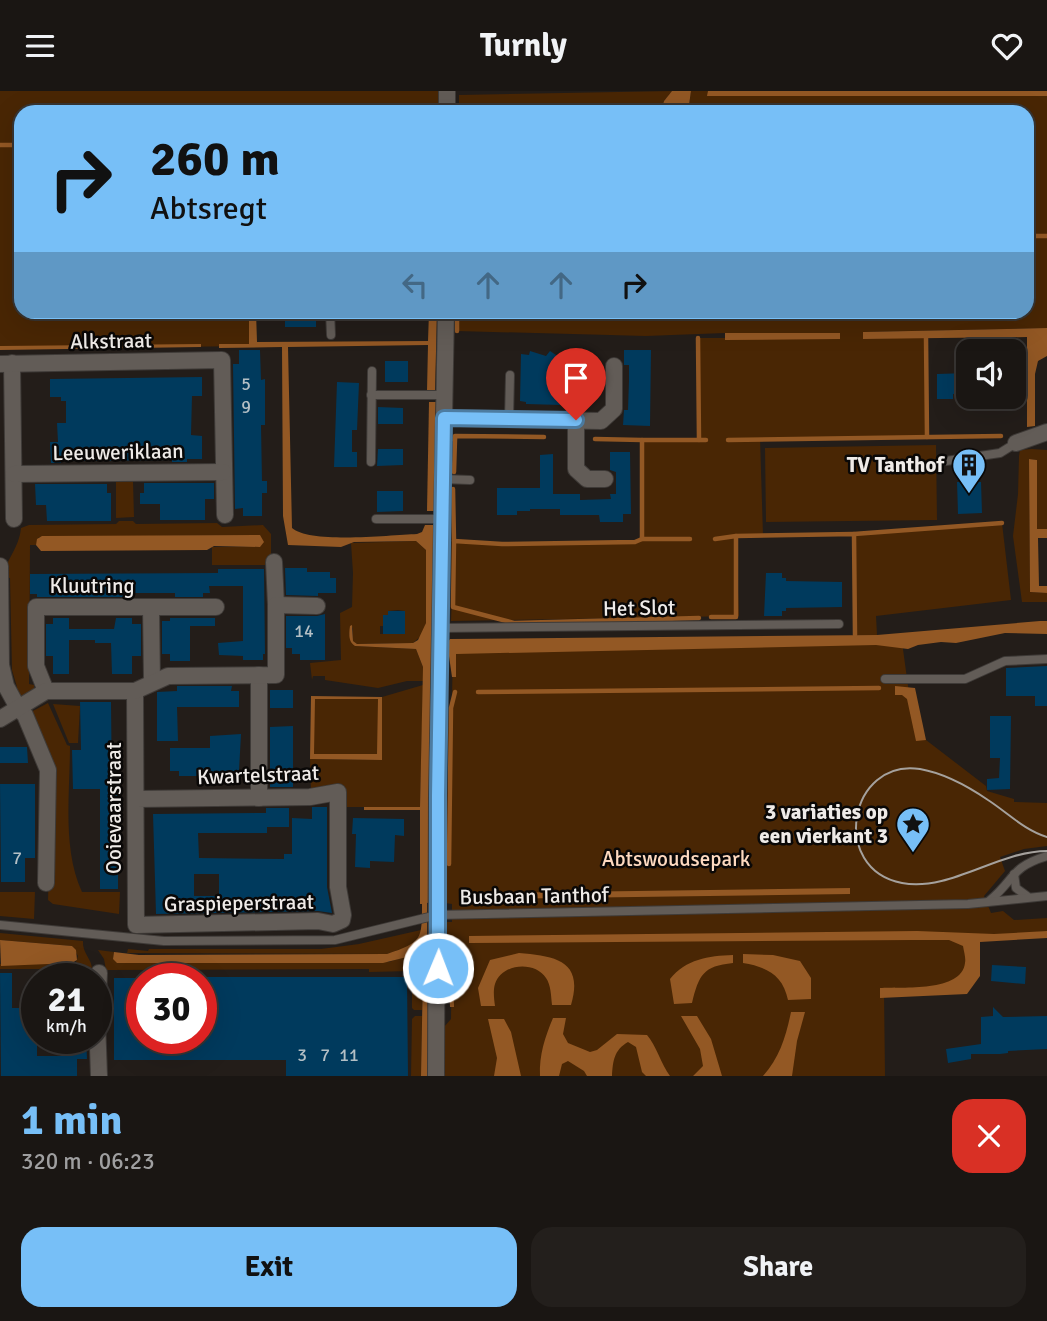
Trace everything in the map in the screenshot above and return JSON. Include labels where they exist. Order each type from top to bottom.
[{"type":"street","points":[[436,1076],[438,940],[434,916],[446,319]]},
{"type":"street","name":"Alkstraat","points":[[6,363],[222,360],[223,472]]},
{"type":"street","points":[[6,363],[7,446],[14,474],[14,519]]},
{"type":"street","points":[[444,418],[601,421],[614,409],[614,366]]},
{"type":"street","points":[[576,420],[576,469],[587,479],[605,479]]},
{"type":"street","points":[[1016,443],[1047,432]]},
{"type":"street","points":[[223,472],[225,515]]},
{"type":"street","name":"Leeuweriklaan","points":[[14,474],[223,472]]},
{"type":"street","points":[[0,719],[47,691],[135,691],[167,676],[276,675],[274,562]]},
{"type":"street","points":[[0,566],[1,665],[6,686],[25,715],[48,770],[46,883]]},
{"type":"street","points":[[276,605],[317,606]]},
{"type":"street","name":"Kluutring","points":[[47,691],[36,666],[36,607],[216,607]]},
{"type":"street","name":"Kluutring","points":[[151,607],[152,682]]},
{"type":"street","points":[[259,675],[259,798]]},
{"type":"street","name":"Ooievaarstraat","points":[[135,691],[136,925]]},
{"type":"street","name":"Kwartelstraat","points":[[136,799],[310,797],[338,792],[338,887],[342,920]]},
{"type":"street","name":"Graspieperstraat","points":[[136,925],[318,921],[333,924],[342,920]]},
{"type":"street","points":[[98,1054],[99,1076]]},
{"type":"lane","points":[[330,319],[331,335]]},
{"type":"lane","points":[[371,461],[372,371]]},
{"type":"lane","points":[[509,419],[510,375]]},
{"type":"lane","points":[[372,395],[444,395]]},
{"type":"lane","points":[[946,461],[1000,453],[1016,443]]},
{"type":"lane","points":[[442,479],[470,480]]},
{"type":"lane","points":[[376,519],[441,519]]},
{"type":"lane","name":"Het Slot","points":[[440,640],[839,624]]},
{"type":"lane","points":[[885,679],[965,679],[1005,661],[1047,659]]},
{"type":"lane","points":[[989,901],[999,893],[1021,865],[1047,856]]},
{"type":"lane","points":[[1014,872],[1016,888],[1030,897]]},
{"type":"lane","name":"Busbaan Tanthof","points":[[0,925],[164,941],[335,940],[434,916],[968,904],[1047,896]]},
{"type":"green space","points":[[0,91],[439,91],[439,105],[14,105],[14,319],[253,319],[253,346],[0,349]]},
{"type":"green space","points":[[672,91],[663,105],[459,105],[459,95]]},
{"type":"green space","points":[[691,91],[708,91],[708,96],[1047,96],[1047,328],[863,332],[863,339],[926,337],[927,437],[760,438],[763,535],[736,536],[739,616],[451,621],[454,541],[502,544],[635,542],[642,539],[642,440],[699,440],[698,338],[840,338],[839,333],[646,336],[457,331],[457,319],[1034,319],[1034,105],[689,105]]},
{"type":"green space","points":[[936,445],[937,520],[766,522],[765,448]]},
{"type":"green space","points":[[1020,450],[1047,450],[1047,529],[1037,529],[1037,460],[1029,459],[1030,592],[1047,593],[1047,602],[1022,602],[1013,536]]},
{"type":"green space","points":[[116,481],[133,481],[134,517],[116,518]]},
{"type":"green space","points":[[119,521],[133,521],[136,524],[217,523],[222,527],[263,525],[271,534],[271,565],[212,565],[212,547],[260,547],[260,535],[39,537],[36,545],[30,545],[29,684],[34,685],[34,692],[23,702],[11,690],[17,687],[12,670],[10,578],[4,577],[21,528],[29,525],[116,524]]},
{"type":"green space","points":[[1002,523],[1011,600],[876,616],[877,635],[855,635],[854,534]]},
{"type":"green space","points":[[416,541],[426,550],[426,623],[423,634],[413,643],[357,644],[353,641],[353,627],[349,634],[355,646],[416,649],[423,667],[423,681],[407,681],[378,688],[325,680],[325,676],[313,676],[312,680],[310,663],[341,660],[340,613],[352,607],[351,543]],"holes":[[[388,611],[405,611],[404,634],[380,634],[383,615],[388,615]]]},
{"type":"green space","name":"Abtswoudsepark","points":[[902,642],[909,693],[922,740],[926,740],[986,786],[987,791],[1014,799],[1014,802],[1047,803],[1047,846],[1024,849],[1000,857],[1005,871],[984,896],[991,913],[1003,911],[1014,920],[1047,918],[1047,931],[973,939],[964,987],[884,991],[885,1076],[442,1076],[444,1027],[451,1019],[452,937],[445,937],[445,922],[452,922],[452,904],[445,903],[446,864],[449,863],[453,643]]},
{"type":"green space","points":[[423,685],[420,807],[344,807],[311,791],[310,759],[382,760],[382,697]]},
{"type":"green space","points":[[314,699],[378,699],[378,755],[314,754]]},
{"type":"green space","points":[[48,703],[67,745],[70,746],[68,821],[76,875],[82,892],[120,892],[119,914],[53,904],[48,900],[52,768],[29,713]]},
{"type":"green space","points":[[53,704],[80,706],[78,743],[69,743]]},
{"type":"green space","points":[[0,892],[35,892],[34,919],[0,916]]},
{"type":"green space","points":[[421,930],[412,943],[387,954],[127,953],[128,949],[321,949],[359,944]]},
{"type":"green space","points":[[0,933],[83,941],[90,963],[72,963],[76,962],[78,956],[72,946],[0,940]]},
{"type":"green space","points":[[98,950],[114,952],[113,959],[389,962],[413,954],[423,965],[422,1010],[412,1008],[412,971],[217,970],[217,963],[126,963],[126,970],[112,970],[112,963],[105,963]]},
{"type":"green space","points":[[0,964],[21,964],[21,969],[0,969]]},
{"type":"green space","points":[[422,1016],[421,1076],[411,1076],[412,1019]]},
{"type":"shaded area","points":[[672,91],[691,91],[689,105],[663,105]]},
{"type":"shaded area","points":[[708,91],[1047,91],[1047,96],[707,96]]},
{"type":"shaded area","points":[[249,319],[256,319],[257,342],[428,341],[429,319],[437,319],[435,391],[427,391],[428,345],[288,347],[292,528],[315,536],[351,537],[417,534],[422,532],[425,525],[435,525],[432,642],[448,642],[450,639],[877,635],[1040,621],[1047,621],[1047,634],[1005,633],[956,643],[918,645],[908,649],[876,645],[456,654],[456,677],[452,677],[448,649],[431,649],[431,902],[427,903],[427,934],[429,937],[456,938],[456,943],[453,944],[454,1007],[450,1007],[447,942],[430,942],[429,1076],[421,1076],[423,969],[415,955],[383,963],[117,963],[113,959],[114,952],[139,955],[387,954],[413,942],[420,932],[420,810],[364,810],[364,807],[420,807],[423,667],[416,649],[355,646],[349,634],[352,625],[353,641],[357,644],[413,643],[418,640],[426,623],[426,550],[416,541],[354,542],[341,547],[288,545],[283,516],[282,347],[219,348],[219,344],[249,344]]},
{"type":"shaded area","points":[[1047,328],[1047,356],[1038,361],[1035,374],[1035,426],[1027,427],[1027,337],[863,339],[863,332]]},
{"type":"shaded area","points":[[725,333],[840,333],[840,339],[725,340]]},
{"type":"shaded area","points":[[201,344],[201,347],[0,350],[0,346]]},
{"type":"shaded area","points":[[429,402],[436,402],[434,511],[427,511]]},
{"type":"shaded area","points":[[1029,459],[1037,460],[1037,529],[1047,529],[1047,538],[1038,538],[1039,586],[1047,586],[1047,593],[1030,592]]},
{"type":"shaded area","points":[[260,535],[264,542],[260,547],[214,546],[207,550],[41,551],[36,545],[37,539],[42,536]]},
{"type":"shaded area","points":[[895,686],[915,688],[926,740],[916,741],[907,699],[902,695],[895,695]]},
{"type":"shaded area","points":[[311,696],[382,697],[382,760],[310,759]],"holes":[[[315,699],[378,699],[377,754],[314,754]]]},
{"type":"shaded area","points":[[850,888],[850,894],[486,899],[485,893]]},
{"type":"shaded area","points":[[917,931],[994,934],[1047,931],[1047,938],[980,942],[980,976],[967,994],[880,998],[880,988],[930,986],[954,979],[965,963],[963,946],[949,940],[469,943],[469,936]]},
{"type":"shaded area","points":[[0,940],[72,946],[76,950],[77,960],[72,963],[21,963],[21,965],[1,966]]},
{"type":"shaded area","points":[[519,953],[555,959],[570,970],[574,979],[571,1005],[552,1005],[546,978],[534,969],[519,967],[511,968],[499,977],[494,989],[495,1006],[481,1006],[478,988],[490,960]]},
{"type":"shaded area","points":[[743,954],[773,955],[800,961],[811,978],[811,999],[788,1000],[778,978],[759,967],[743,963]]},
{"type":"shaded area","points":[[733,955],[733,963],[715,967],[704,974],[697,985],[692,1003],[674,1004],[670,979],[676,972],[698,960]]},
{"type":"shaded area","points":[[791,1012],[805,1012],[792,1076],[763,1076],[782,1046]]},
{"type":"shaded area","points":[[681,1016],[697,1016],[711,1039],[722,1076],[693,1076],[703,1066],[700,1049]]},
{"type":"shaded area","points":[[553,1018],[566,1018],[563,1034],[568,1043],[590,1052],[597,1050],[617,1034],[647,1035],[670,1076],[646,1076],[642,1072],[636,1047],[628,1042],[615,1056],[612,1076],[587,1076],[568,1061],[562,1064],[559,1076],[540,1076],[543,1046]]},
{"type":"shaded area","points":[[488,1019],[504,1019],[511,1032],[521,1076],[494,1076],[497,1058]]},
{"type":"building","points":[[285,319],[316,319],[316,327],[285,327]]},
{"type":"building","points":[[239,350],[260,350],[261,380],[265,379],[265,425],[261,425],[262,481],[267,481],[267,493],[262,493],[262,516],[243,516],[243,508],[235,509],[233,364],[239,364]]},
{"type":"building","points":[[624,350],[651,350],[650,426],[623,425],[624,410],[628,410],[629,380],[629,365],[624,365]]},
{"type":"building","points":[[530,351],[546,356],[550,351],[556,355],[590,355],[592,397],[561,397],[561,405],[526,404],[520,401],[521,354],[529,355]]},
{"type":"building","points":[[385,361],[408,361],[408,382],[385,382]]},
{"type":"building","points":[[956,373],[956,394],[953,394],[953,399],[937,399],[937,374]]},
{"type":"building","points":[[202,377],[202,396],[192,396],[191,435],[202,436],[202,459],[187,459],[187,462],[172,460],[51,463],[50,442],[58,442],[57,423],[66,423],[66,401],[61,401],[61,397],[50,397],[50,379]]},
{"type":"building","points":[[337,382],[359,383],[357,430],[352,430],[352,452],[357,452],[357,467],[334,467]]},
{"type":"building","points":[[378,407],[403,408],[403,424],[378,424]]},
{"type":"building","points":[[378,449],[403,449],[403,465],[377,466]]},
{"type":"building","points":[[610,452],[630,452],[631,514],[623,514],[623,522],[600,522],[599,515],[560,515],[560,509],[530,509],[517,511],[517,515],[497,515],[497,488],[540,488],[540,455],[553,454],[553,494],[580,494],[580,500],[611,499],[610,494],[616,494],[616,472],[610,470]]},
{"type":"building","name":"TV Tanthof","points":[[957,482],[981,482],[982,513],[958,514]]},
{"type":"building","points":[[144,483],[214,483],[214,499],[205,499],[205,520],[160,520],[160,504],[140,504]]},
{"type":"building","points":[[35,484],[107,484],[107,493],[111,493],[111,521],[47,521],[46,505],[36,505]]},
{"type":"building","points":[[377,491],[403,491],[403,511],[377,512]]},
{"type":"building","points":[[285,568],[330,572],[330,578],[336,578],[336,593],[318,593],[318,596],[286,595]]},
{"type":"building","points":[[218,569],[264,569],[263,660],[243,660],[243,656],[219,655],[218,643],[243,641],[243,586],[209,586],[210,593],[203,593],[203,597],[175,597],[175,593],[133,593],[133,597],[37,597],[37,594],[30,594],[30,574],[218,573]]},
{"type":"building","points":[[766,573],[782,573],[782,578],[786,578],[786,581],[842,582],[842,607],[786,608],[786,611],[782,611],[782,616],[764,616]]},
{"type":"building","points":[[388,611],[405,611],[405,634],[383,634],[383,615],[388,615]]},
{"type":"building","points":[[325,614],[325,660],[300,660],[300,654],[292,654],[292,648],[286,648],[286,616]]},
{"type":"building","points":[[53,618],[69,618],[69,629],[114,629],[116,618],[132,618],[132,624],[141,624],[141,656],[132,656],[132,674],[112,674],[111,643],[69,640],[69,674],[53,674],[53,656],[46,656],[46,624],[53,624]]},
{"type":"building","points":[[170,618],[215,618],[215,626],[190,626],[190,661],[170,661],[170,654],[162,654],[162,621],[170,621]]},
{"type":"building","points":[[1047,666],[1047,706],[1035,706],[1035,696],[1006,696],[1006,668]]},
{"type":"building","points":[[177,686],[232,686],[231,691],[239,691],[239,707],[177,707],[178,741],[157,741],[157,692],[177,691]]},
{"type":"building","points":[[270,690],[293,690],[293,708],[270,708]]},
{"type":"building","points":[[80,702],[111,702],[112,792],[118,792],[118,889],[100,889],[100,789],[73,789],[72,750],[81,750]]},
{"type":"building","points":[[990,716],[1011,716],[1010,789],[987,790],[987,779],[999,778],[1000,758],[990,758]]},
{"type":"building","points":[[293,726],[293,787],[270,787],[270,727]]},
{"type":"building","points":[[241,734],[239,771],[231,771],[231,776],[179,776],[179,771],[170,771],[170,748],[210,748],[210,736]]},
{"type":"building","points":[[0,747],[27,747],[28,763],[0,763]]},
{"type":"building","points":[[0,784],[35,784],[35,858],[25,858],[25,882],[1,882]]},
{"type":"building","points":[[312,807],[327,807],[327,887],[332,913],[156,914],[153,814],[266,813],[266,808],[289,808],[289,827],[267,827],[267,833],[198,833],[199,858],[284,859],[284,854],[292,854],[292,818],[312,819]],"holes":[[[194,874],[219,874],[219,896],[194,896]]]},
{"type":"building","points":[[353,818],[404,819],[404,836],[395,835],[394,862],[370,861],[370,868],[355,867],[356,834],[352,834]]},
{"type":"building","points":[[992,965],[1026,967],[1025,984],[991,981]]},
{"type":"building","points":[[0,973],[12,973],[12,1008],[21,1008],[21,1054],[87,1054],[87,1059],[77,1059],[77,1076],[1,1076]]},
{"type":"building","points":[[217,977],[407,977],[408,1076],[286,1076],[286,1060],[114,1060],[114,978],[126,978],[126,1054],[217,1054]]},
{"type":"building","points":[[993,1007],[1003,1017],[1047,1016],[1047,1049],[971,1054],[971,1059],[948,1063],[946,1049],[981,1044],[981,1017],[993,1016]]},
{"type":"waterway","points":[[0,145],[14,145]]},
{"type":"waterway","points":[[1034,236],[1047,236]]},
{"type":"waterway","points":[[457,319],[457,331]]},
{"type":"waterway","points":[[926,337],[927,437]]},
{"type":"waterway","points":[[698,338],[699,440]]},
{"type":"waterway","points":[[728,440],[1001,436]]},
{"type":"waterway","points":[[436,438],[544,437]]},
{"type":"waterway","points":[[454,472],[455,439]]},
{"type":"waterway","points":[[595,439],[642,440]]},
{"type":"waterway","points":[[642,539],[642,440],[706,440]]},
{"type":"waterway","points":[[453,489],[454,541]]},
{"type":"waterway","points":[[854,534],[1002,523]]},
{"type":"waterway","points":[[715,539],[736,536],[854,534],[855,635]]},
{"type":"waterway","points":[[711,617],[736,617],[736,536]]},
{"type":"waterway","points":[[690,539],[502,544],[454,541],[453,607],[514,623],[699,618]]},
{"type":"waterway","points":[[478,692],[879,688]]},
{"type":"waterway","points":[[449,864],[451,708],[455,692]]},
{"type":"tram line","points":[[1047,837],[1023,826],[964,786],[920,769],[896,770],[877,780],[864,797],[857,817],[857,838],[864,858],[879,874],[902,883],[938,882],[1010,857],[1047,851]]},
{"type":"place","name":"TV Tanthof","points":[[969,495]]},
{"type":"place","name":"3 variaties op een vierkant 3","points":[[913,854]]},
{"type":"route","points":[[438,968],[444,418],[576,420]]}]
